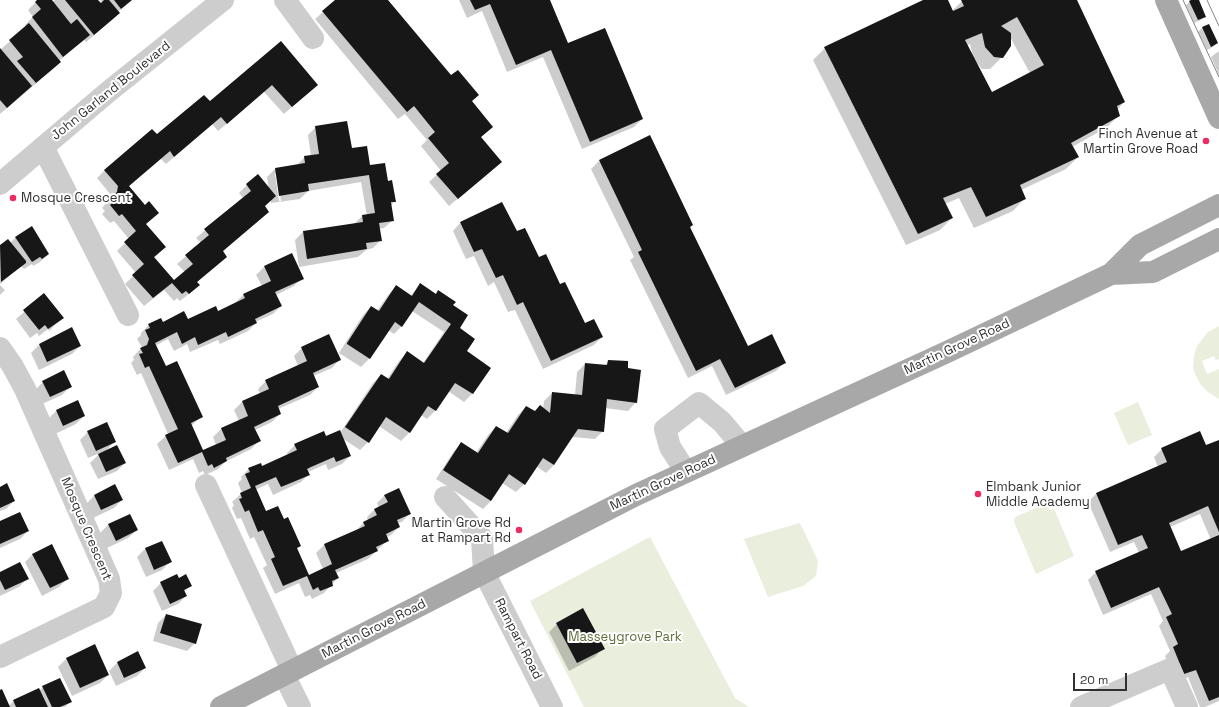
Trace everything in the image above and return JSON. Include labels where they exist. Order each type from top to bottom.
[{"type":"main road","points":[[1166,0],[1219,118]]},
{"type":"main road","name":"Martin Grove Road","points":[[222,707],[636,495],[947,352],[1111,274],[1140,245],[1219,205]]},
{"type":"main road","name":"Martin Grove Road","points":[[1111,274],[1153,272],[1219,239]]},
{"type":"street","name":"John Garland Boulevard","points":[[0,184],[108,92],[223,0]]},
{"type":"street","points":[[286,0],[313,38]]},
{"type":"street","points":[[43,148],[128,315]]},
{"type":"street","name":"Mosque Crescent","points":[[0,348],[12,365],[25,389],[109,579],[110,592],[104,607],[0,657]]},
{"type":"street","points":[[686,472],[670,447],[665,429],[699,403],[722,422],[742,446]]},
{"type":"street","points":[[206,485],[288,672],[300,707]]},
{"type":"street","points":[[445,497],[482,538],[484,572]]},
{"type":"street","name":"Rampart Road","points":[[484,572],[526,652],[552,707]]},
{"type":"street","points":[[1082,707],[1170,670],[1187,707]]},
{"type":"green space","points":[[1219,326],[1219,359],[1216,360],[1214,356],[1202,361],[1207,374],[1219,369],[1219,399],[1208,392],[1201,385],[1193,367],[1197,346],[1208,332]]},
{"type":"green space","points":[[1138,402],[1152,435],[1128,445],[1114,413]]},
{"type":"green space","points":[[1046,504],[1049,510],[1054,509],[1074,556],[1036,574],[1014,522],[1015,517]]},
{"type":"green space","points":[[800,523],[818,561],[816,576],[803,586],[768,597],[744,539]]},
{"type":"green space","name":"Masseygrove Park","points":[[650,537],[735,698],[749,707],[584,707],[530,601]]},
{"type":"building","points":[[37,0],[52,0],[71,24],[77,19],[90,35],[63,57],[32,17],[41,9],[35,2]]},
{"type":"building","points":[[65,0],[98,0],[101,3],[104,0],[109,0],[120,13],[94,35]]},
{"type":"building","points":[[114,0],[132,0],[121,9]]},
{"type":"building","points":[[335,0],[388,0],[451,75],[458,70],[479,95],[472,101],[493,127],[481,137],[502,162],[458,199],[436,174],[449,163],[428,138],[435,132],[414,106],[407,112],[322,11]]},
{"type":"building","points":[[470,0],[550,0],[568,43],[605,28],[643,119],[590,142],[551,50],[516,65],[490,4],[475,10]]},
{"type":"building","points":[[923,0],[948,0],[953,11],[964,6],[961,0],[1077,0],[1125,102],[1117,106],[1120,116],[1071,143],[1079,157],[1020,185],[1026,199],[986,217],[971,187],[943,198],[953,218],[918,234],[824,47]],"holes":[[[1017,17],[1044,65],[992,92],[965,40],[982,33],[985,47],[994,57],[1003,58],[1011,46],[1011,33],[1001,26]]]},
{"type":"building","points":[[1199,0],[1206,17],[1198,20],[1189,1]]},
{"type":"building","points":[[29,23],[61,62],[36,83],[17,61],[23,57],[9,40]]},
{"type":"building","points":[[1209,24],[1218,43],[1211,47],[1202,27]]},
{"type":"building","points":[[281,41],[318,85],[292,107],[272,85],[227,124],[221,117],[174,157],[170,151],[129,186],[145,205],[149,201],[159,213],[146,224],[166,247],[154,257],[174,280],[193,264],[185,255],[209,235],[204,229],[251,191],[246,184],[258,174],[276,196],[265,206],[269,212],[223,251],[227,257],[197,282],[200,285],[189,294],[186,291],[182,294],[172,283],[153,298],[132,275],[144,264],[124,242],[136,231],[122,214],[119,216],[110,205],[112,203],[109,199],[117,192],[118,186],[104,170],[152,129],[157,134],[204,95],[210,101]]},
{"type":"building","points":[[0,48],[32,86],[7,108],[0,100]]},
{"type":"building","points":[[347,121],[352,148],[367,146],[370,165],[385,163],[388,181],[392,180],[396,202],[391,202],[394,221],[379,223],[382,241],[366,243],[367,249],[307,259],[303,231],[363,222],[362,215],[375,213],[369,175],[308,184],[309,191],[279,196],[275,168],[305,163],[304,156],[319,154],[315,126]]},
{"type":"building","points":[[650,135],[693,225],[690,227],[748,346],[772,334],[786,363],[735,388],[720,359],[696,371],[638,252],[642,250],[599,160]]},
{"type":"building","points":[[502,202],[517,231],[525,228],[539,257],[546,254],[560,284],[565,282],[585,323],[594,319],[603,337],[551,361],[523,302],[517,305],[503,275],[496,278],[482,249],[474,252],[460,222]]},
{"type":"building","points":[[32,226],[49,254],[42,259],[40,257],[32,262],[15,237]]},
{"type":"building","points":[[8,239],[26,263],[1,282],[0,245]]},
{"type":"building","points":[[292,253],[304,279],[275,292],[282,306],[255,319],[257,323],[228,337],[226,332],[198,345],[195,337],[182,344],[177,332],[155,343],[166,366],[177,361],[203,417],[191,423],[203,450],[226,440],[221,428],[248,416],[242,401],[269,389],[265,380],[307,361],[301,347],[329,334],[341,360],[313,373],[319,387],[278,406],[281,414],[254,427],[261,441],[226,458],[227,461],[214,468],[212,464],[208,466],[202,452],[178,463],[165,435],[178,429],[149,366],[145,368],[139,354],[143,353],[140,348],[147,345],[149,339],[145,330],[150,328],[148,324],[161,318],[163,322],[184,311],[188,319],[216,306],[218,311],[245,298],[243,294],[271,281],[264,266]]},
{"type":"building","points":[[420,283],[436,294],[438,290],[456,302],[453,305],[468,315],[460,328],[475,339],[467,351],[491,368],[473,394],[455,383],[436,411],[428,406],[410,433],[386,417],[369,443],[345,427],[381,374],[389,379],[407,351],[424,363],[451,324],[419,302],[402,327],[395,322],[370,359],[347,343],[371,306],[379,311],[396,285],[412,296]]},
{"type":"building","points":[[44,293],[64,318],[48,329],[45,325],[39,330],[23,310]]},
{"type":"building","points":[[72,327],[81,346],[47,362],[39,344]]},
{"type":"building","points":[[608,360],[628,361],[628,368],[641,370],[637,403],[607,399],[604,432],[578,429],[554,465],[543,458],[525,485],[509,474],[491,501],[443,470],[461,442],[478,453],[496,426],[508,433],[526,406],[535,411],[540,405],[550,413],[552,392],[582,395],[585,363],[607,365]]},
{"type":"building","points":[[64,370],[72,387],[50,397],[42,381]]},
{"type":"building","points":[[78,400],[85,416],[63,426],[56,410]]},
{"type":"building","points":[[107,422],[116,442],[96,451],[87,431]]},
{"type":"building","points":[[340,430],[351,456],[336,462],[334,457],[311,467],[307,469],[310,475],[281,487],[276,477],[255,486],[266,511],[278,506],[284,519],[288,517],[301,546],[297,548],[309,575],[332,564],[324,544],[365,526],[363,522],[377,515],[374,509],[388,502],[384,495],[399,488],[411,514],[397,520],[400,527],[386,534],[389,541],[376,547],[378,551],[335,570],[339,578],[332,581],[333,586],[320,591],[318,587],[313,590],[307,576],[283,586],[271,559],[275,557],[263,530],[258,532],[249,510],[245,512],[239,499],[242,498],[240,493],[251,488],[245,474],[250,472],[248,468],[261,463],[262,466],[297,450],[294,444],[324,431],[326,436]]},
{"type":"building","name":"Elmbank Junior Middle Academy","points":[[1200,431],[1206,445],[1219,440],[1219,532],[1208,506],[1169,523],[1181,551],[1219,535],[1219,697],[1209,701],[1196,670],[1184,674],[1173,647],[1178,644],[1166,617],[1172,614],[1159,587],[1111,608],[1095,571],[1148,548],[1142,535],[1118,545],[1096,493],[1167,462],[1161,448]]},
{"type":"building","points":[[117,445],[126,463],[106,472],[98,454]]},
{"type":"building","points":[[7,483],[15,501],[0,508],[0,487]]},
{"type":"building","points":[[115,484],[123,500],[101,510],[94,495]]},
{"type":"building","points":[[20,512],[29,531],[0,544],[0,521]]},
{"type":"building","points":[[130,514],[138,530],[116,541],[108,524]]},
{"type":"building","points":[[162,541],[172,562],[154,570],[145,548]]},
{"type":"building","points":[[52,544],[69,579],[50,588],[32,554]]},
{"type":"building","points":[[20,562],[29,579],[5,590],[0,580],[0,572]]},
{"type":"building","points":[[177,574],[179,578],[186,574],[192,586],[184,590],[187,596],[170,604],[160,582]]},
{"type":"building","points":[[583,608],[605,649],[577,663],[556,623]]},
{"type":"building","points":[[166,614],[202,624],[196,644],[160,633]]},
{"type":"building","points":[[95,644],[109,675],[80,688],[66,658]]},
{"type":"building","points":[[138,651],[146,668],[124,678],[117,662]]},
{"type":"building","points":[[60,678],[72,702],[60,707],[52,707],[42,686]]},
{"type":"building","points":[[39,688],[48,707],[16,707],[13,700]]},
{"type":"building","points":[[2,689],[10,707],[0,707],[0,690]]},
{"type":"tram line","points":[[1183,0],[1219,77]]},
{"type":"tram line","points":[[1207,0],[1219,26]]},
{"type":"place","name":"Finch Avenue at Martin Grove Road","points":[[1206,141]]},
{"type":"place","name":"Mosque Crescent","points":[[13,198]]},
{"type":"place","name":"Elmbank Junior Middle Academy","points":[[978,494]]},
{"type":"place","name":"Martin Grove Rd at Rampart Rd","points":[[519,530]]}]
